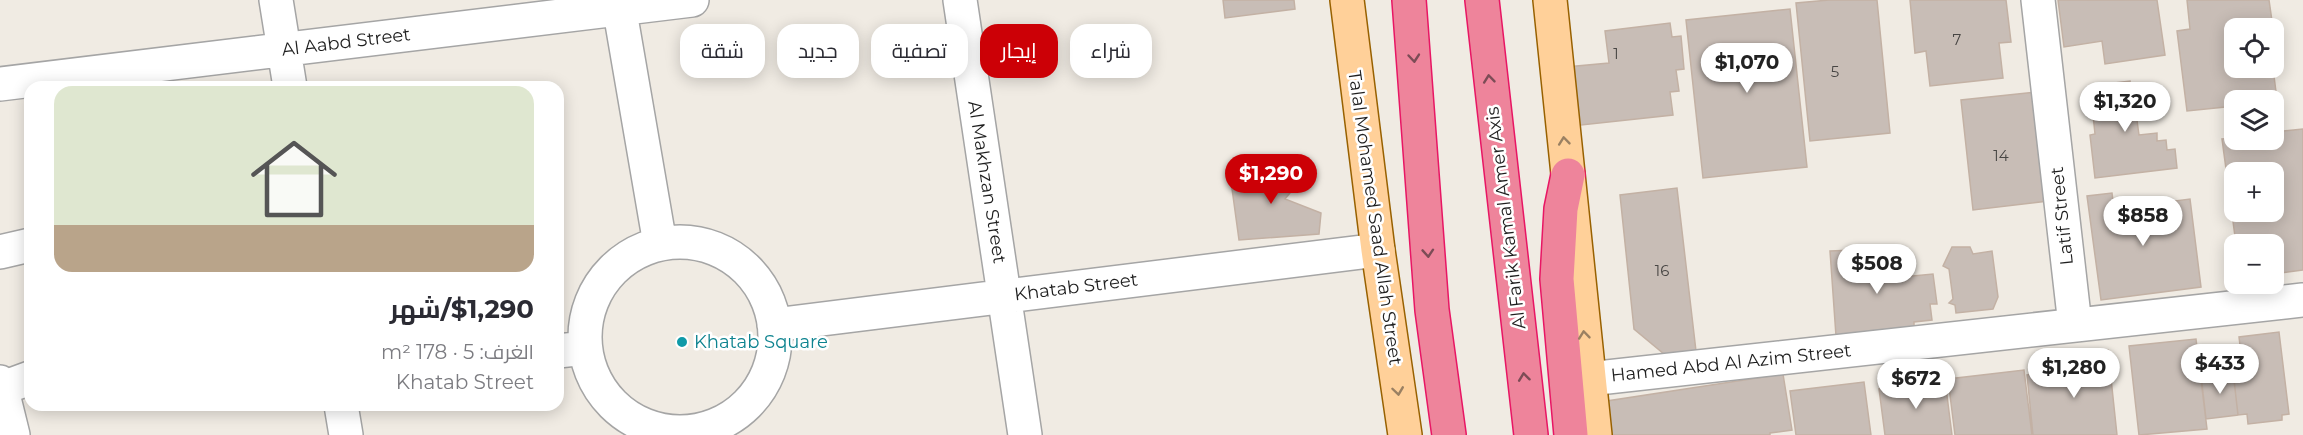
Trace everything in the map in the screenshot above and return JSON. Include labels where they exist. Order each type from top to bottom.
[{"type":"highway","points":[[1409,0],[1432,310],[1449,435]]},
{"type":"highway","name":"Al Farik Kamal Amer Axis","points":[[1482,0],[1531,435]]},
{"type":"highway","points":[[1568,175],[1561,209],[1557,279],[1571,435]]},
{"type":"main road","name":"Talal Mohamed Saad Allah Street","points":[[1347,0],[1378,250],[1405,435]]},
{"type":"main road","points":[[1550,0],[1595,435]]},
{"type":"street","points":[[276,0],[289,81]]},
{"type":"street","name":"Al Aabd Street","points":[[62,81],[103,79],[284,49],[618,4],[692,0]]},
{"type":"street","name":"Al Makhzan Street","points":[[960,0],[1025,435]]},
{"type":"street","name":"Latif Street","points":[[2038,0],[2075,325]]},
{"type":"street","points":[[618,4],[660,244]]},
{"type":"street","name":"Al Aabd Street","points":[[0,84],[24,83]]},
{"type":"street","points":[[686,242],[711,248],[734,260],[754,277],[767,299],[774,325],[772,359],[767,376],[753,398],[734,415],[711,427],[685,433],[661,430],[639,422],[618,410],[602,392],[591,372],[571,350],[585,325],[591,302],[602,282],[618,265],[638,252],[660,244],[686,242]]},
{"type":"street","points":[[0,252],[24,246]]},
{"type":"street","name":"Khatab Street","points":[[774,325],[1378,250]]},
{"type":"street","name":"Hamed Abd Al Azim Street","points":[[1589,379],[2303,300]]},
{"type":"street","points":[[8,384],[13,435]]},
{"type":"street","points":[[342,411],[346,435]]},
{"type":"building","points":[[1223,0],[1294,0],[1295,9],[1225,18]]},
{"type":"building","points":[[1877,0],[1890,133],[1810,141],[1796,3]]},
{"type":"building","points":[[1910,0],[2006,0],[2011,42],[1999,43],[2003,78],[1930,86],[1926,51],[1915,53]]},
{"type":"building","points":[[2058,0],[2157,0],[2165,55],[2105,64],[2102,41],[2064,47]]},
{"type":"building","points":[[2187,0],[2269,0],[2272,18],[2224,18],[2224,78],[2274,78],[2276,90],[2224,90],[2224,107],[2187,111],[2177,31],[2190,29]]},
{"type":"building","points":[[1790,9],[1807,167],[1703,178],[1686,20]]},
{"type":"building","points":[[1670,23],[1672,37],[1681,36],[1684,69],[1676,70],[1679,91],[1670,92],[1673,115],[1572,126],[1566,67],[1609,63],[1605,31]]},
{"type":"building","points":[[2130,81],[2131,91],[2150,89],[2153,111],[2136,113],[2139,135],[2157,133],[2157,141],[2166,140],[2167,150],[2175,149],[2177,168],[2095,178],[2090,135],[2095,134],[2090,86]]},
{"type":"building","points":[[2036,92],[2048,201],[1973,210],[1961,100]]},
{"type":"building","points":[[2303,129],[2303,270],[2284,273],[2284,234],[2235,234],[2233,222],[2284,222],[2284,162],[2225,162],[2222,139],[2224,139],[2224,150],[2284,150],[2284,131]]},
{"type":"building","points":[[1312,166],[1285,199],[1321,213],[1319,234],[1239,240],[1230,174]]},
{"type":"building","points":[[1677,188],[1696,351],[1664,354],[1634,329],[1620,195]]},
{"type":"building","points":[[2112,193],[2114,209],[2190,199],[2201,287],[2101,300],[2087,196]]},
{"type":"building","points":[[1952,247],[1970,247],[1973,254],[1992,251],[1998,297],[1993,309],[1956,313],[1955,305],[1949,303],[1953,299],[1949,269],[1943,266]]},
{"type":"building","points":[[1881,249],[1884,280],[1892,279],[1891,271],[1902,277],[1933,274],[1937,304],[1930,304],[1932,320],[1914,322],[1914,327],[1836,336],[1830,251]]},
{"type":"building","points":[[2279,332],[2289,414],[2282,415],[2282,420],[2248,424],[2247,414],[2238,415],[2233,371],[2243,370],[2239,337]]},
{"type":"building","points":[[2196,339],[2207,429],[2139,435],[2129,346]]},
{"type":"building","points":[[2108,350],[2117,435],[2033,435],[2027,375],[2077,370],[2075,354]]},
{"type":"building","points":[[2024,370],[2032,435],[1955,435],[1948,379]]},
{"type":"building","points":[[2233,371],[2238,415],[2206,419],[2201,375]]},
{"type":"building","points":[[1783,374],[1792,430],[1770,433],[1770,435],[1612,435],[1607,401]]},
{"type":"building","points":[[1945,380],[1952,435],[1885,435],[1879,389]]},
{"type":"building","points":[[1864,382],[1871,435],[1796,435],[1790,391]]},
{"type":"place","name":"Khatab Square","points":[[682,342]]}]
